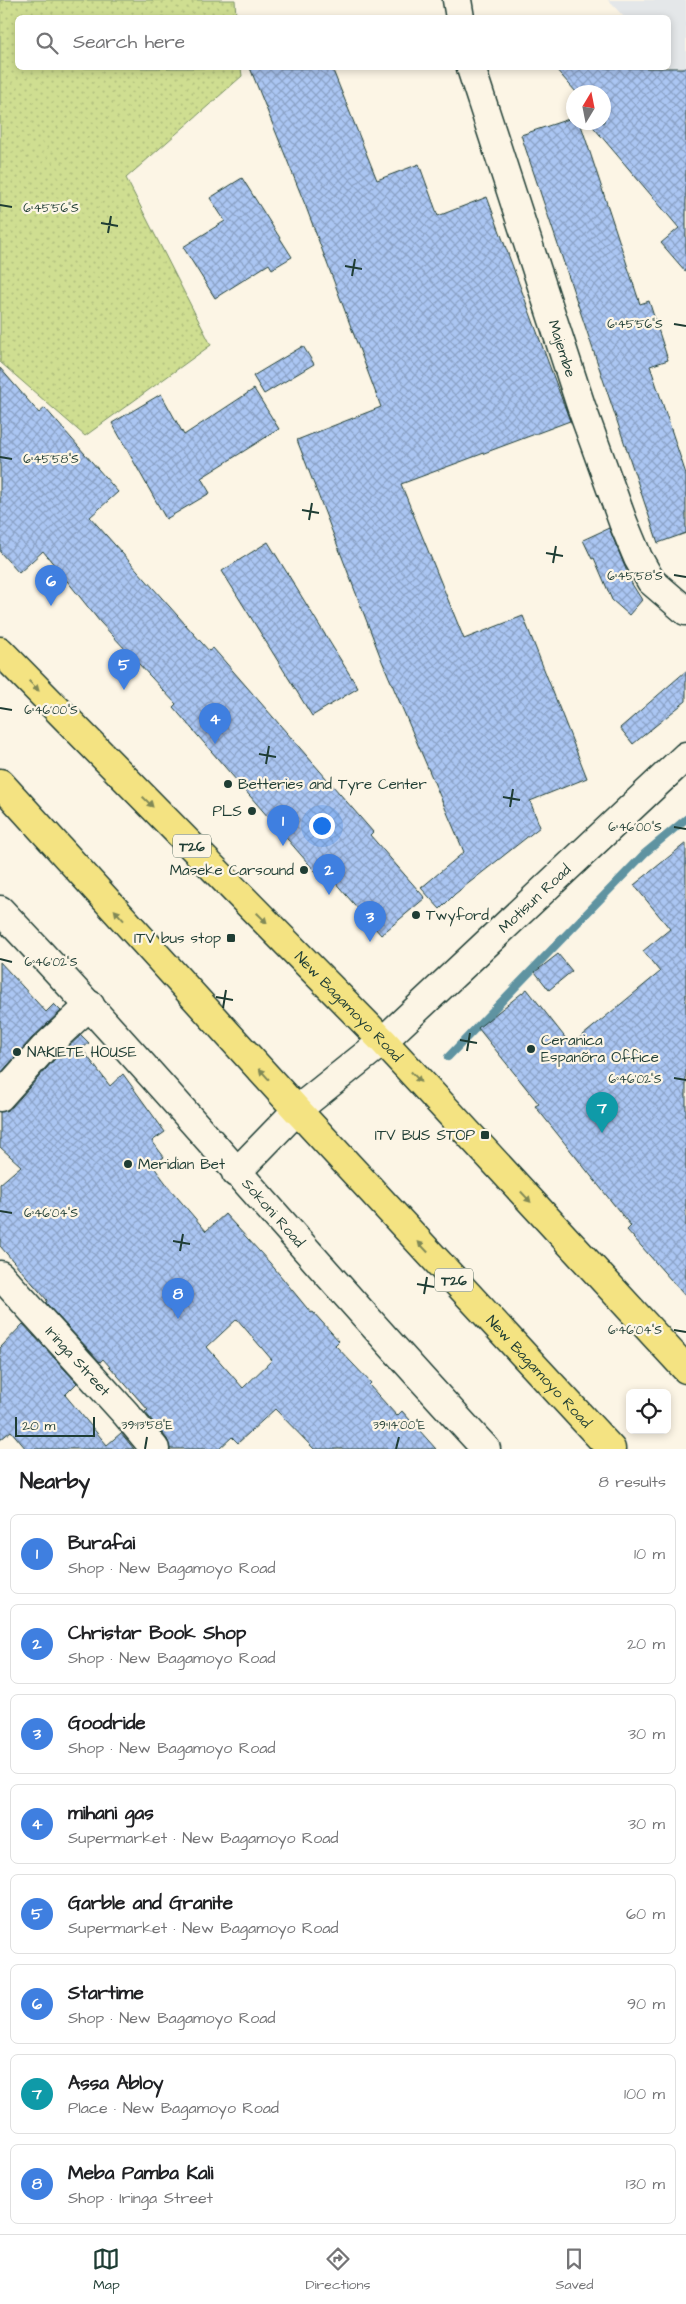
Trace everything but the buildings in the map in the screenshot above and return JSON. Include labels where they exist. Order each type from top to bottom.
[{"type":"highway","name":"New Bagamoyo Road","points":[[0,652],[383,1041],[686,1370]]},
{"type":"highway","name":"New Bagamoyo Road","points":[[0,783],[297,1110],[611,1449]]},
{"type":"street","points":[[457,0],[460,15]]},
{"type":"street","name":"Majembe","points":[[472,70],[575,388],[623,522],[638,558],[651,581],[686,611]]},
{"type":"street","name":"Motisun Road","points":[[236,1173],[297,1110],[383,1041],[686,756]]},
{"type":"street","name":"Sokoni Road","points":[[0,910],[90,1006],[474,1445]]},
{"type":"street","points":[[0,1097],[43,1049],[90,1006]]},
{"type":"street","name":"Iringa Street","points":[[0,1274],[155,1449]]},
{"type":"shaded area","points":[[608,0],[686,0],[686,90],[669,70],[671,70],[671,15],[622,15]]},
{"type":"green space","points":[[0,0],[235,0],[236,15],[15,15],[15,70],[241,70],[242,76],[126,178],[211,345],[85,436],[0,362]]},
{"type":"waterway","points":[[448,1057],[645,853],[686,819]]},
{"type":"place","name":"Startime","points":[[51,606]]},
{"type":"place","name":"Garble and Granite","points":[[124,690]]},
{"type":"place","name":"mihani gas","points":[[215,744]]},
{"type":"place","name":"Betteries and Tyre Center","points":[[228,784]]},
{"type":"place","name":"PLS","points":[[252,811]]},
{"type":"place","name":"Burafai","points":[[283,846]]},
{"type":"place","name":"Maseke Carsound","points":[[304,870]]},
{"type":"place","name":"Christar Book Shop","points":[[329,895]]},
{"type":"place","name":"Twyford","points":[[416,915]]},
{"type":"place","name":"ITV bus stop","points":[[231,938]]},
{"type":"place","name":"Goodride","points":[[370,942]]},
{"type":"place","name":"Ceranica Espanõra Office","points":[[531,1049]]},
{"type":"place","name":"NAKIETE HOUSE","points":[[17,1052]]},
{"type":"place","name":"Assa Abloy","points":[[602,1133]]},
{"type":"place","name":"ITV BUS STOP","points":[[485,1135]]},
{"type":"place","name":"Meridian Bet","points":[[128,1164]]},
{"type":"place","name":"Meba Pamba Kali","points":[[178,1319]]}]
